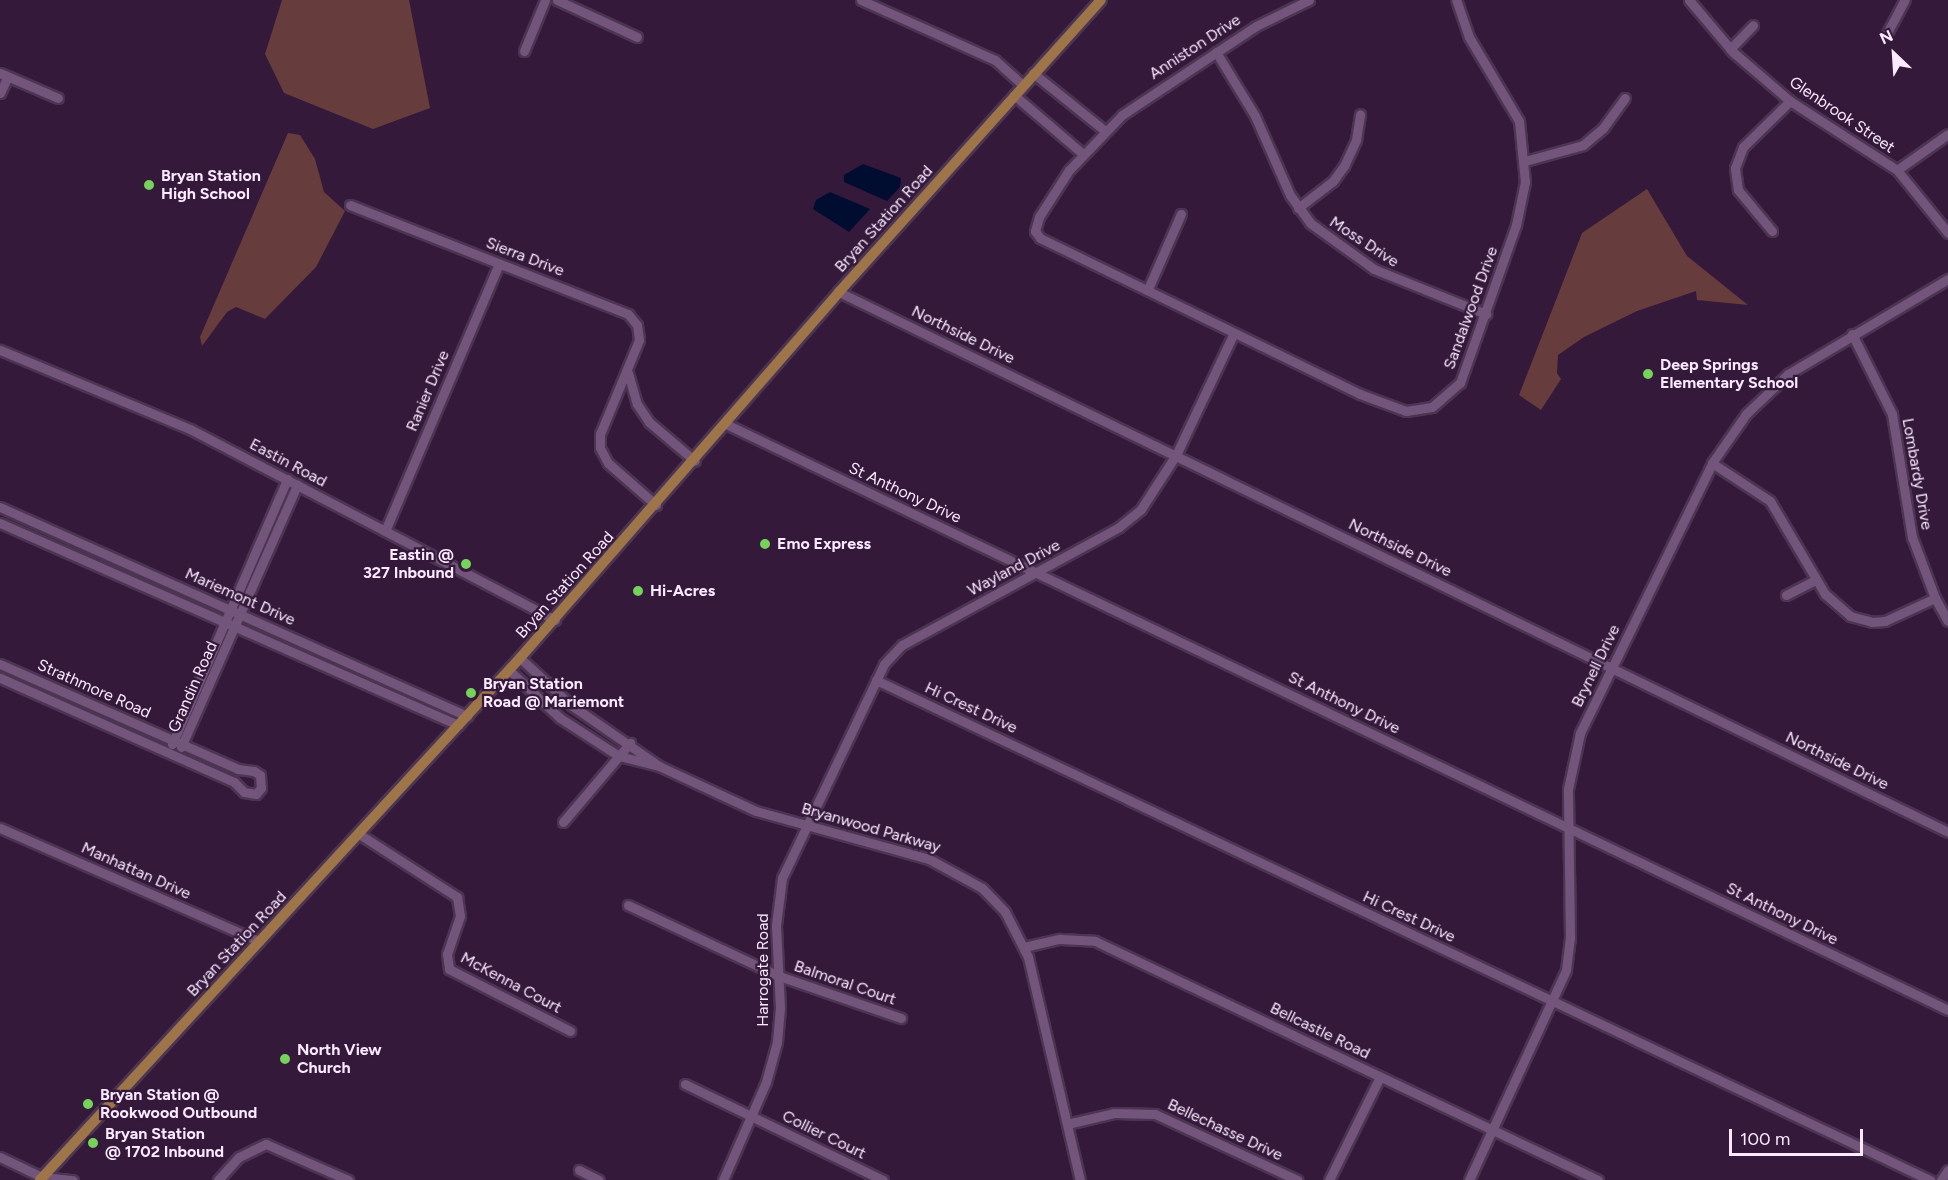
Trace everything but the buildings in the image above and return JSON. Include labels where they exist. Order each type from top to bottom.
[{"type":"main road","name":"Bryan Station Road","points":[[42,1179],[555,620],[838,292],[1101,0]]},
{"type":"street","points":[[524,51],[545,0]]},
{"type":"street","points":[[556,0],[637,37]]},
{"type":"street","points":[[861,0],[985,55],[1023,85]]},
{"type":"street","name":"Anniston Drive","points":[[1035,231],[1039,217],[1082,153],[1104,130],[1144,99],[1256,26],[1309,0]]},
{"type":"street","name":"Sandalwood Drive","points":[[1035,231],[1040,238],[1383,404],[1420,410],[1445,400],[1460,383],[1521,210],[1525,161],[1519,121],[1469,37],[1456,0]]},
{"type":"street","name":"Glenbrook Street","points":[[1689,0],[1730,49],[1790,101],[1897,170],[1948,233]]},
{"type":"street","points":[[1886,34],[1905,0]]},
{"type":"street","points":[[1730,49],[1753,26]]},
{"type":"street","name":"Moss Drive","points":[[1216,52],[1256,116],[1298,208],[1322,234],[1374,269],[1486,314]]},
{"type":"street","points":[[1033,73],[1104,130]]},
{"type":"street","points":[[0,93],[3,75],[58,98]]},
{"type":"street","points":[[1014,95],[1082,153]]},
{"type":"street","points":[[1525,161],[1583,145],[1603,128],[1625,98]]},
{"type":"street","points":[[1772,231],[1738,190],[1735,168],[1743,147],[1790,101]]},
{"type":"street","points":[[1298,208],[1333,181],[1344,166],[1356,140],[1360,114]]},
{"type":"street","points":[[1897,170],[1948,134]]},
{"type":"street","name":"Sierra Drive","points":[[350,206],[628,314],[639,332],[628,373],[605,420],[600,448],[608,463],[656,505]]},
{"type":"street","points":[[1148,289],[1180,214]]},
{"type":"street","name":"Ranier Drive","points":[[385,531],[499,264]]},
{"type":"street","name":"Brynell Drive","points":[[1469,1180],[1554,1002],[1566,970],[1570,938],[1568,789],[1575,748],[1611,668],[1712,463],[1739,422],[1774,386],[1852,334],[1948,279]]},
{"type":"street","name":"Northside Drive","points":[[838,292],[1948,832]]},
{"type":"street","name":"Wayland Drive","points":[[805,825],[890,655],[902,645],[1131,518],[1150,498],[1176,455],[1234,333]]},
{"type":"street","name":"Lombardy Drive","points":[[1852,334],[1892,414],[1908,521],[1935,598],[1948,621]]},
{"type":"street","name":"Eastin Road","points":[[0,350],[190,429],[555,620]]},
{"type":"street","points":[[628,373],[637,404],[649,422],[694,461]]},
{"type":"street","name":"St Anthony Drive","points":[[726,424],[1948,1010]]},
{"type":"street","points":[[1712,463],[1770,501],[1789,527],[1816,580],[1834,604],[1860,620],[1885,621],[1935,598]]},
{"type":"street","name":"Grandin Road","points":[[172,754],[172,739],[287,479]]},
{"type":"street","name":"Grandin Road","points":[[172,754],[184,745],[297,484]]},
{"type":"street","name":"Mariemont Drive","points":[[0,507],[467,716]]},
{"type":"street","name":"Mariemont Drive","points":[[0,523],[458,725]]},
{"type":"street","points":[[48,543],[54,530]]},
{"type":"street","points":[[1786,596],[1816,580]]},
{"type":"street","name":"Bryanwood Parkway","points":[[520,658],[570,705],[630,743],[659,766]]},
{"type":"street","name":"Strathmore Road","points":[[0,663],[238,769],[254,771],[260,775],[261,788],[256,794],[244,792],[234,782],[0,678]]},
{"type":"street","name":"Bryanwood Parkway","points":[[509,670],[560,718],[619,756],[659,766],[756,811],[928,859],[966,876],[1005,912],[1024,947],[1080,1180]]},
{"type":"street","name":"Hi Crest Drive","points":[[876,680],[1930,1180]]},
{"type":"street","points":[[563,822],[630,743]]},
{"type":"street","name":"Harrogate Road","points":[[723,1180],[752,1117],[777,1042],[779,976],[776,925],[779,890],[805,825]]},
{"type":"street","name":"Manhattan Drive","points":[[0,828],[259,941]]},
{"type":"street","name":"McKenna Court","points":[[359,834],[457,897],[460,916],[447,954],[449,969],[570,1030]]},
{"type":"street","name":"Balmoral Court","points":[[628,905],[779,976],[901,1018]]},
{"type":"street","name":"Bellcastle Road","points":[[1024,947],[1060,939],[1095,941],[1598,1180]]},
{"type":"street","points":[[1329,1180],[1380,1077]]},
{"type":"street","name":"Collier Court","points":[[685,1084],[883,1180]]},
{"type":"street","name":"Bellechasse Drive","points":[[1067,1124],[1114,1113],[1155,1114],[1297,1180]]},
{"type":"street","points":[[218,1180],[239,1157],[266,1144],[348,1180]]},
{"type":"street","points":[[0,1157],[42,1179],[73,1180]]},
{"type":"street","points":[[579,1170],[599,1180]]},
{"type":"street","points":[[1941,1180],[1948,1170]]},
{"type":"shaded area","points":[[282,0],[409,0],[430,108],[373,129],[284,93],[265,54]]},
{"type":"shaded area","points":[[288,133],[300,135],[315,159],[324,192],[345,211],[316,267],[265,319],[236,307],[227,312],[202,346],[200,337]]},
{"type":"shaded area","points":[[1647,189],[1687,256],[1748,305],[1697,300],[1696,291],[1637,311],[1584,337],[1558,355],[1557,373],[1561,379],[1541,410],[1519,395],[1582,233]]},
{"type":"water","points":[[863,164],[901,178],[900,187],[887,201],[844,182],[844,175]]},
{"type":"water","points":[[830,192],[870,209],[849,232],[813,209],[816,200]]},
{"type":"place","name":"Bryan Station High School","points":[[149,185]]},
{"type":"place","name":"Deep Springs Elementary School","points":[[1648,374]]},
{"type":"place","name":"Emo Express","points":[[765,544]]},
{"type":"place","name":"Eastin @ 327 Inbound","points":[[466,564]]},
{"type":"place","name":"Hi-Acres","points":[[638,591]]},
{"type":"place","name":"Bryan Station Road @ Mariemont","points":[[471,693]]},
{"type":"place","name":"North View Church","points":[[285,1059]]},
{"type":"place","name":"Bryan Station @ Rookwood Outbound","points":[[88,1104]]},
{"type":"place","name":"Bryan Station @ 1702 Inbound","points":[[93,1143]]}]
